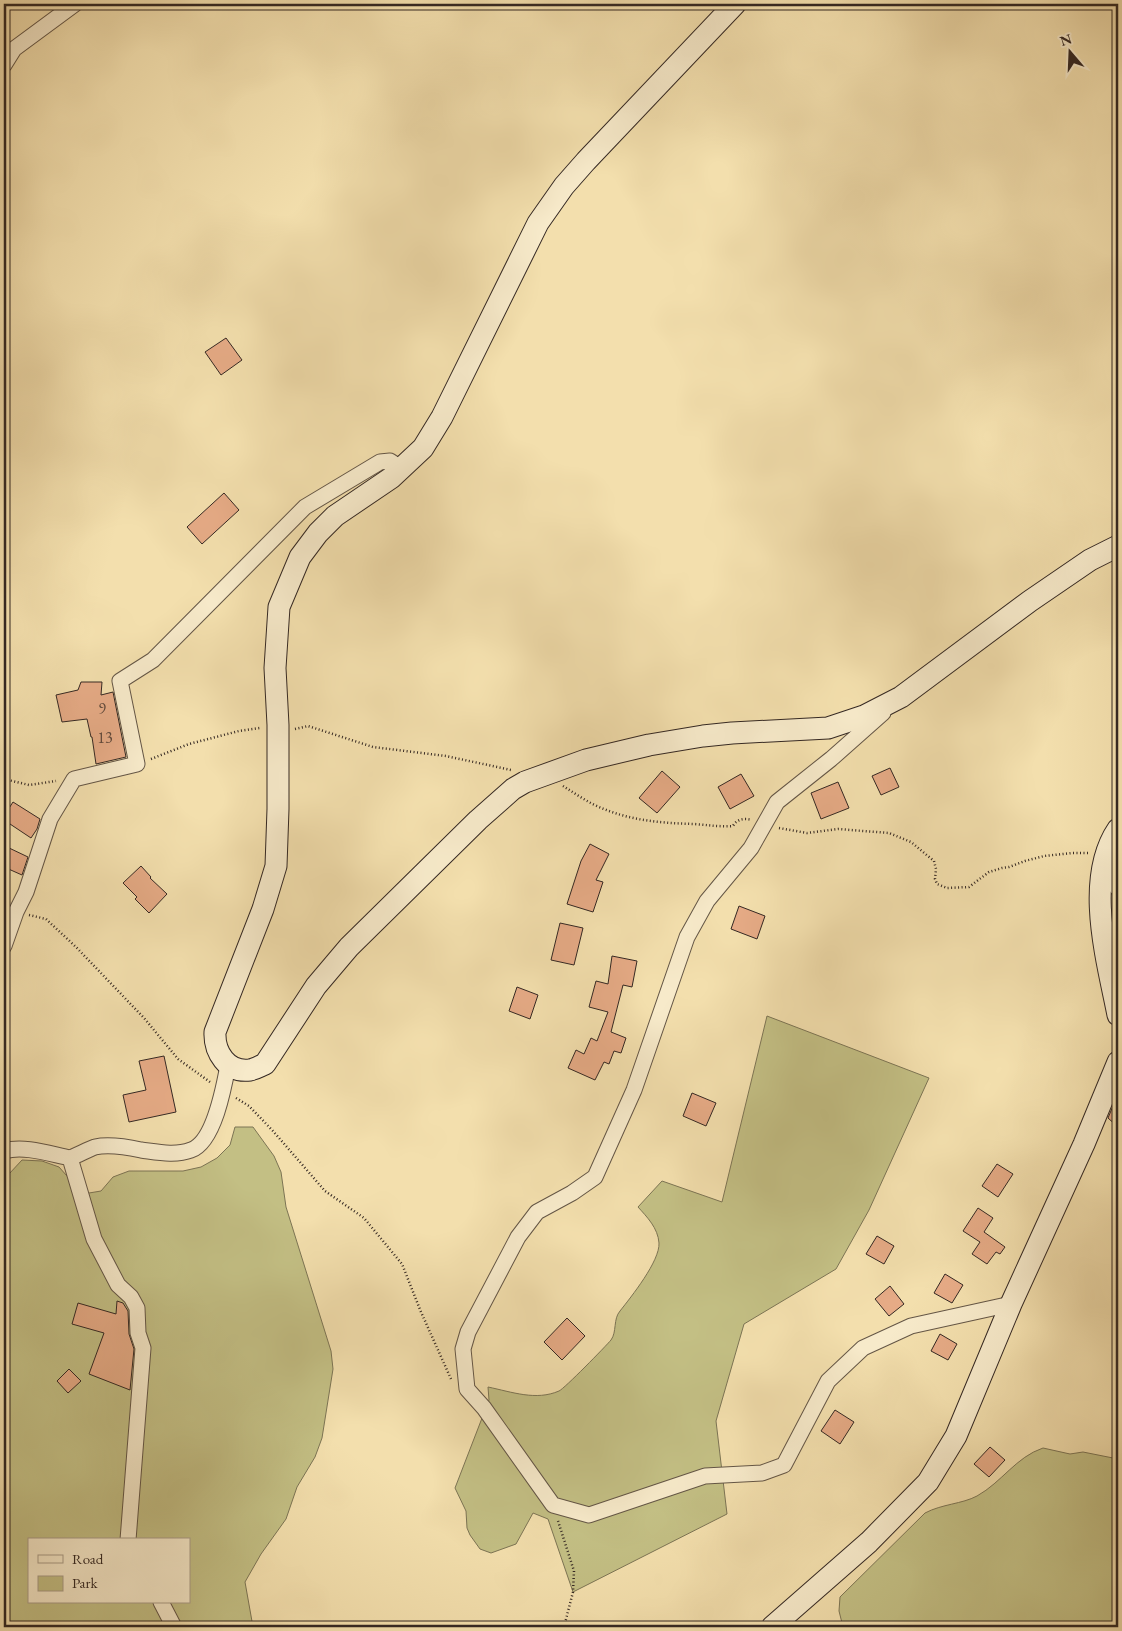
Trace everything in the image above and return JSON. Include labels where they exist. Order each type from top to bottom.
[{"type":"street","points":[[4,65],[14,49],[75,4]]},
{"type":"street","points":[[735,4],[564,186],[538,223],[442,417],[423,448],[391,478],[335,516],[318,533],[300,557],[279,608],[275,668],[286,730],[276,866],[263,909],[215,1032],[218,1054],[228,1065],[244,1070],[252,1070],[264,1064],[316,986],[349,947],[495,804],[513,789],[526,782],[586,760],[649,745],[722,734],[828,728],[864,716],[901,697]]},
{"type":"street","points":[[4,946],[16,912],[26,892],[50,819],[74,779],[137,764],[120,681],[153,660],[305,507],[380,462],[390,461],[401,468]]},
{"type":"street","points":[[1011,1304],[911,1326],[863,1348],[828,1381],[784,1466],[762,1473],[705,1476],[589,1515],[553,1505],[484,1408],[467,1389],[463,1349],[468,1332],[518,1237],[537,1212],[572,1193],[594,1177],[634,1090],[687,937],[707,901],[751,848],[777,802],[831,759],[901,697],[1030,601],[1090,560],[1118,546]]},
{"type":"street","points":[[1118,828],[1105,854],[1110,886],[1101,906],[1104,942],[1118,1015]]},
{"type":"street","points":[[772,1627],[869,1542],[928,1482],[956,1436],[1011,1304],[1084,1144],[1118,1062]]},
{"type":"street","points":[[4,1151],[10,1149],[33,1151],[70,1158],[96,1147],[119,1146],[165,1153],[180,1153],[192,1150],[202,1143],[208,1135],[223,1091],[228,1065]]},
{"type":"street","points":[[70,1158],[94,1239],[118,1285],[131,1297],[137,1308],[138,1333],[143,1348],[128,1538]]},
{"type":"street","points":[[161,1604],[174,1627]]},
{"type":"path","points":[[137,764],[189,744],[239,732],[286,730],[308,726],[373,746],[446,756],[517,771]]},
{"type":"path","points":[[545,775],[602,809],[634,819],[722,827],[733,826],[740,820],[748,819],[774,827],[807,833],[838,829],[889,833],[911,842],[934,861],[937,884],[947,888],[970,887],[988,872],[1044,856],[1072,853],[1105,854]]},
{"type":"path","points":[[4,779],[29,786],[74,779]]},
{"type":"path","points":[[16,912],[46,919],[76,946],[111,983],[178,1059],[198,1075],[249,1106],[325,1191],[364,1218],[402,1264],[450,1377],[455,1385],[467,1389]]},
{"type":"path","points":[[553,1505],[574,1571],[574,1592],[564,1627]]},
{"type":"green space","points":[[767,1016],[929,1078],[869,1210],[836,1269],[744,1324],[716,1421],[727,1514],[573,1592],[548,1519],[533,1513],[516,1544],[491,1553],[480,1549],[467,1528],[466,1511],[455,1488],[489,1400],[488,1387],[533,1395],[550,1394],[559,1391],[611,1340],[618,1314],[650,1269],[658,1251],[657,1232],[638,1207],[662,1181],[722,1202]]},
{"type":"green space","points":[[235,1127],[253,1127],[274,1156],[281,1172],[286,1207],[331,1351],[333,1369],[322,1438],[315,1457],[297,1487],[286,1519],[261,1554],[245,1582],[253,1627],[4,1627],[4,1205],[9,1190],[9,1174],[22,1160],[42,1161],[59,1167],[83,1194],[101,1191],[113,1177],[129,1171],[183,1171],[201,1167],[217,1158],[230,1145]]},
{"type":"green space","points":[[1043,1448],[1070,1454],[1083,1452],[1118,1459],[1118,1627],[843,1627],[839,1611],[840,1597],[925,1513],[977,1496],[1025,1457]]},
{"type":"building","points":[[226,338],[242,360],[221,375],[205,352]]},
{"type":"building","points":[[224,493],[239,510],[202,544],[187,527]]},
{"type":"building","points":[[81,682],[102,682],[101,695],[113,692],[126,757],[96,764],[87,719],[62,722],[56,695],[78,690]]},
{"type":"building","points":[[890,768],[899,787],[881,795],[872,776]]},
{"type":"building","points":[[662,771],[680,787],[657,813],[639,798]]},
{"type":"building","points":[[741,774],[754,796],[730,809],[718,787]]},
{"type":"building","points":[[838,782],[849,808],[821,819],[811,793]]},
{"type":"building","points":[[13,802],[40,819],[37,829],[31,838],[4,820],[4,816]]},
{"type":"building","points":[[590,844],[609,854],[596,880],[603,882],[593,912],[567,904],[581,861]]},
{"type":"building","points":[[7,847],[28,857],[22,875],[4,867],[4,854]]},
{"type":"building","points":[[141,866],[150,878],[167,894],[149,913],[123,883]]},
{"type":"building","points":[[739,906],[765,916],[757,939],[731,929]]},
{"type":"building","points":[[560,923],[583,928],[574,965],[551,960]]},
{"type":"building","points":[[612,956],[637,961],[632,987],[623,985],[611,1032],[626,1038],[621,1053],[614,1051],[609,1064],[604,1062],[595,1080],[568,1068],[576,1050],[584,1054],[591,1038],[597,1041],[608,1012],[589,1007],[596,981],[608,984]]},
{"type":"building","points":[[517,987],[538,995],[530,1019],[509,1011]]},
{"type":"building","points":[[164,1056],[176,1112],[129,1122],[123,1095],[146,1090],[139,1061]]},
{"type":"building","points":[[692,1093],[716,1103],[706,1126],[683,1116]]},
{"type":"building","points":[[1118,1094],[1118,1127],[1108,1118]]},
{"type":"building","points":[[997,1164],[1013,1174],[998,1197],[982,1186]]},
{"type":"building","points":[[978,1208],[993,1218],[984,1232],[1005,1247],[1000,1254],[996,1252],[987,1264],[972,1254],[980,1242],[963,1231]]},
{"type":"building","points":[[877,1236],[894,1246],[884,1264],[866,1254]]},
{"type":"building","points":[[945,1274],[963,1285],[952,1303],[934,1293]]},
{"type":"building","points":[[890,1286],[904,1304],[889,1316],[875,1299]]},
{"type":"building","points":[[117,1301],[123,1303],[128,1311],[129,1334],[134,1349],[130,1390],[89,1374],[104,1333],[72,1324],[78,1303],[116,1314]]},
{"type":"building","points":[[567,1318],[585,1336],[562,1360],[544,1342]]},
{"type":"building","points":[[940,1334],[957,1344],[948,1360],[931,1351]]},
{"type":"building","points":[[69,1369],[81,1381],[68,1393],[57,1381]]},
{"type":"building","points":[[835,1410],[854,1422],[840,1444],[821,1431]]},
{"type":"building","points":[[990,1447],[1005,1460],[989,1477],[974,1464]]}]
